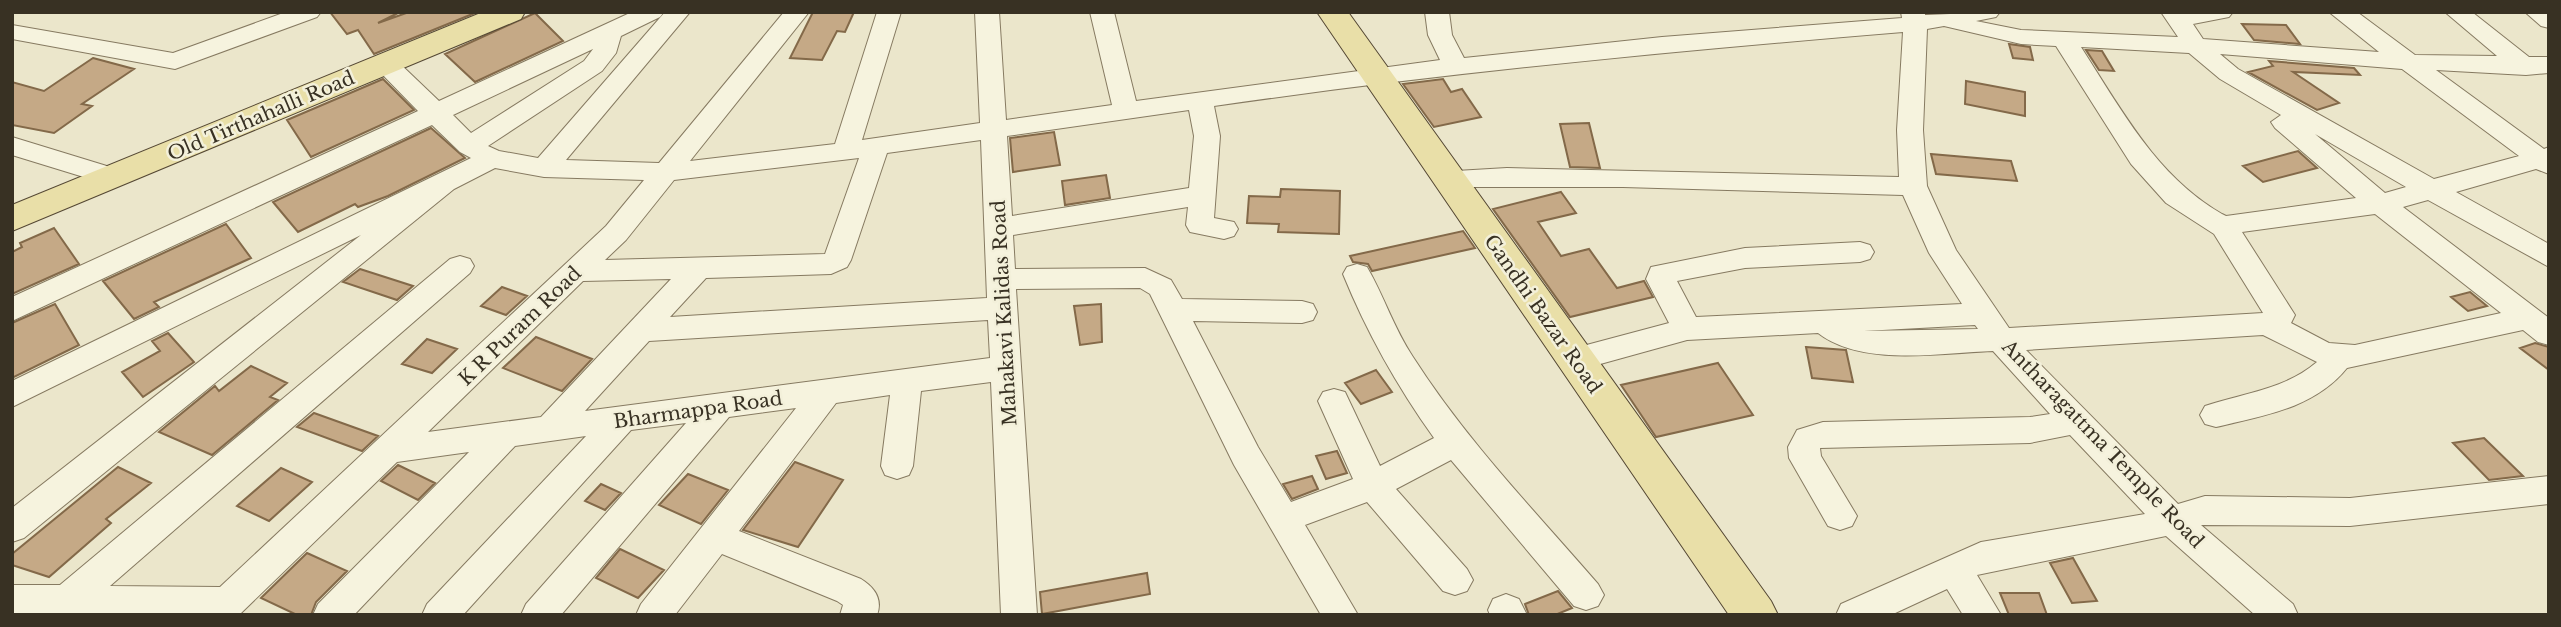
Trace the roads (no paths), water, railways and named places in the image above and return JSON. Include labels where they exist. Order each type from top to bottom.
[{"type":"main road","name":"Gandhi Bazar Road","points":[[1332,12],[1755,615]]},
{"type":"main road","name":"Old Tirthahalli Road","points":[[12,219],[386,64],[498,14]]},
{"type":"street","points":[[12,32],[175,61],[309,12]]},
{"type":"street","points":[[12,310],[652,12]]},
{"type":"street","points":[[544,168],[678,12]]},
{"type":"street","name":"K R Puram Road","points":[[222,609],[616,233],[797,12]]},
{"type":"street","points":[[846,150],[889,12]]},
{"type":"street","name":"Mahakavi Kalidas Road","points":[[988,12],[1019,615]]},
{"type":"street","points":[[1102,12],[1126,111]]},
{"type":"street","points":[[1437,12],[1440,35],[1455,66]]},
{"type":"street","points":[[1947,21],[1988,12]]},
{"type":"street","points":[[2221,12],[2176,15],[2197,47],[2244,83],[2286,124],[2380,204],[2537,326]]},
{"type":"street","points":[[2341,12],[2546,160]]},
{"type":"street","points":[[2457,12],[2522,65],[2549,83]]},
{"type":"street","points":[[2537,12],[2549,21]]},
{"type":"street","points":[[386,64],[434,112],[481,153],[544,168],[667,172],[996,130],[1377,75],[1914,18],[1947,21],[1981,31],[2064,39],[2288,50],[2409,62],[2549,65]]},
{"type":"street","name":"Antharagattma Temple Road","points":[[1914,18],[1910,130],[1913,187],[1943,253],[2002,340],[2076,421],[2172,520],[2280,615]]},
{"type":"street","points":[[12,528],[593,66],[604,53],[610,32]]},
{"type":"street","points":[[1823,321],[1840,334],[1864,343],[2002,340],[2277,322],[2280,315],[2227,229],[2196,212],[2168,190],[2144,160],[2064,39]]},
{"type":"street","points":[[2244,83],[2549,257]]},
{"type":"street","points":[[1200,102],[1207,136],[1200,225],[1224,229]]},
{"type":"street","points":[[12,146],[113,177]]},
{"type":"street","points":[[577,271],[697,269],[834,262],[876,146]]},
{"type":"street","points":[[2227,229],[2235,223],[2380,204],[2546,160]]},
{"type":"street","points":[[1449,178],[1562,174],[1691,182],[1913,187]]},
{"type":"street","points":[[12,396],[443,185]]},
{"type":"street","points":[[1000,227],[1202,195]]},
{"type":"street","points":[[1688,329],[1661,279],[1661,274],[1745,258],[1860,252]]},
{"type":"street","points":[[67,601],[460,266]]},
{"type":"street","points":[[549,430],[697,269]]},
{"type":"street","points":[[1357,274],[1389,347],[1457,442],[1586,595]]},
{"type":"street","points":[[641,330],[1146,278],[1161,287],[1246,456],[1340,615]]},
{"type":"street","points":[[1173,310],[1302,312]]},
{"type":"street","points":[[1575,359],[1688,329],[1983,314]]},
{"type":"street","points":[[2267,324],[2320,353],[2337,358],[2537,326]]},
{"type":"street","points":[[2216,415],[2275,399],[2310,386],[2328,373],[2337,358]]},
{"type":"street","name":"Bharmappa Road","points":[[390,450],[1006,368]]},
{"type":"street","points":[[897,466],[907,382]]},
{"type":"street","points":[[654,615],[826,393]]},
{"type":"street","points":[[1334,401],[1373,486],[1455,580]]},
{"type":"street","points":[[539,615],[719,407]]},
{"type":"street","points":[[440,615],[620,421]]},
{"type":"street","points":[[1840,516],[1805,458],[1804,447],[1808,439],[1823,435],[2030,430],[2076,421]]},
{"type":"street","points":[[331,615],[506,435]]},
{"type":"street","points":[[1283,519],[1373,486],[1457,442]]},
{"type":"street","points":[[1854,615],[1981,557],[2141,529],[2205,510],[2350,512],[2549,489]]},
{"type":"street","points":[[715,536],[849,590],[860,597],[861,610],[858,615]]},
{"type":"street","points":[[1954,570],[1983,615]]},
{"type":"street","points":[[12,600],[222,609]]}]
